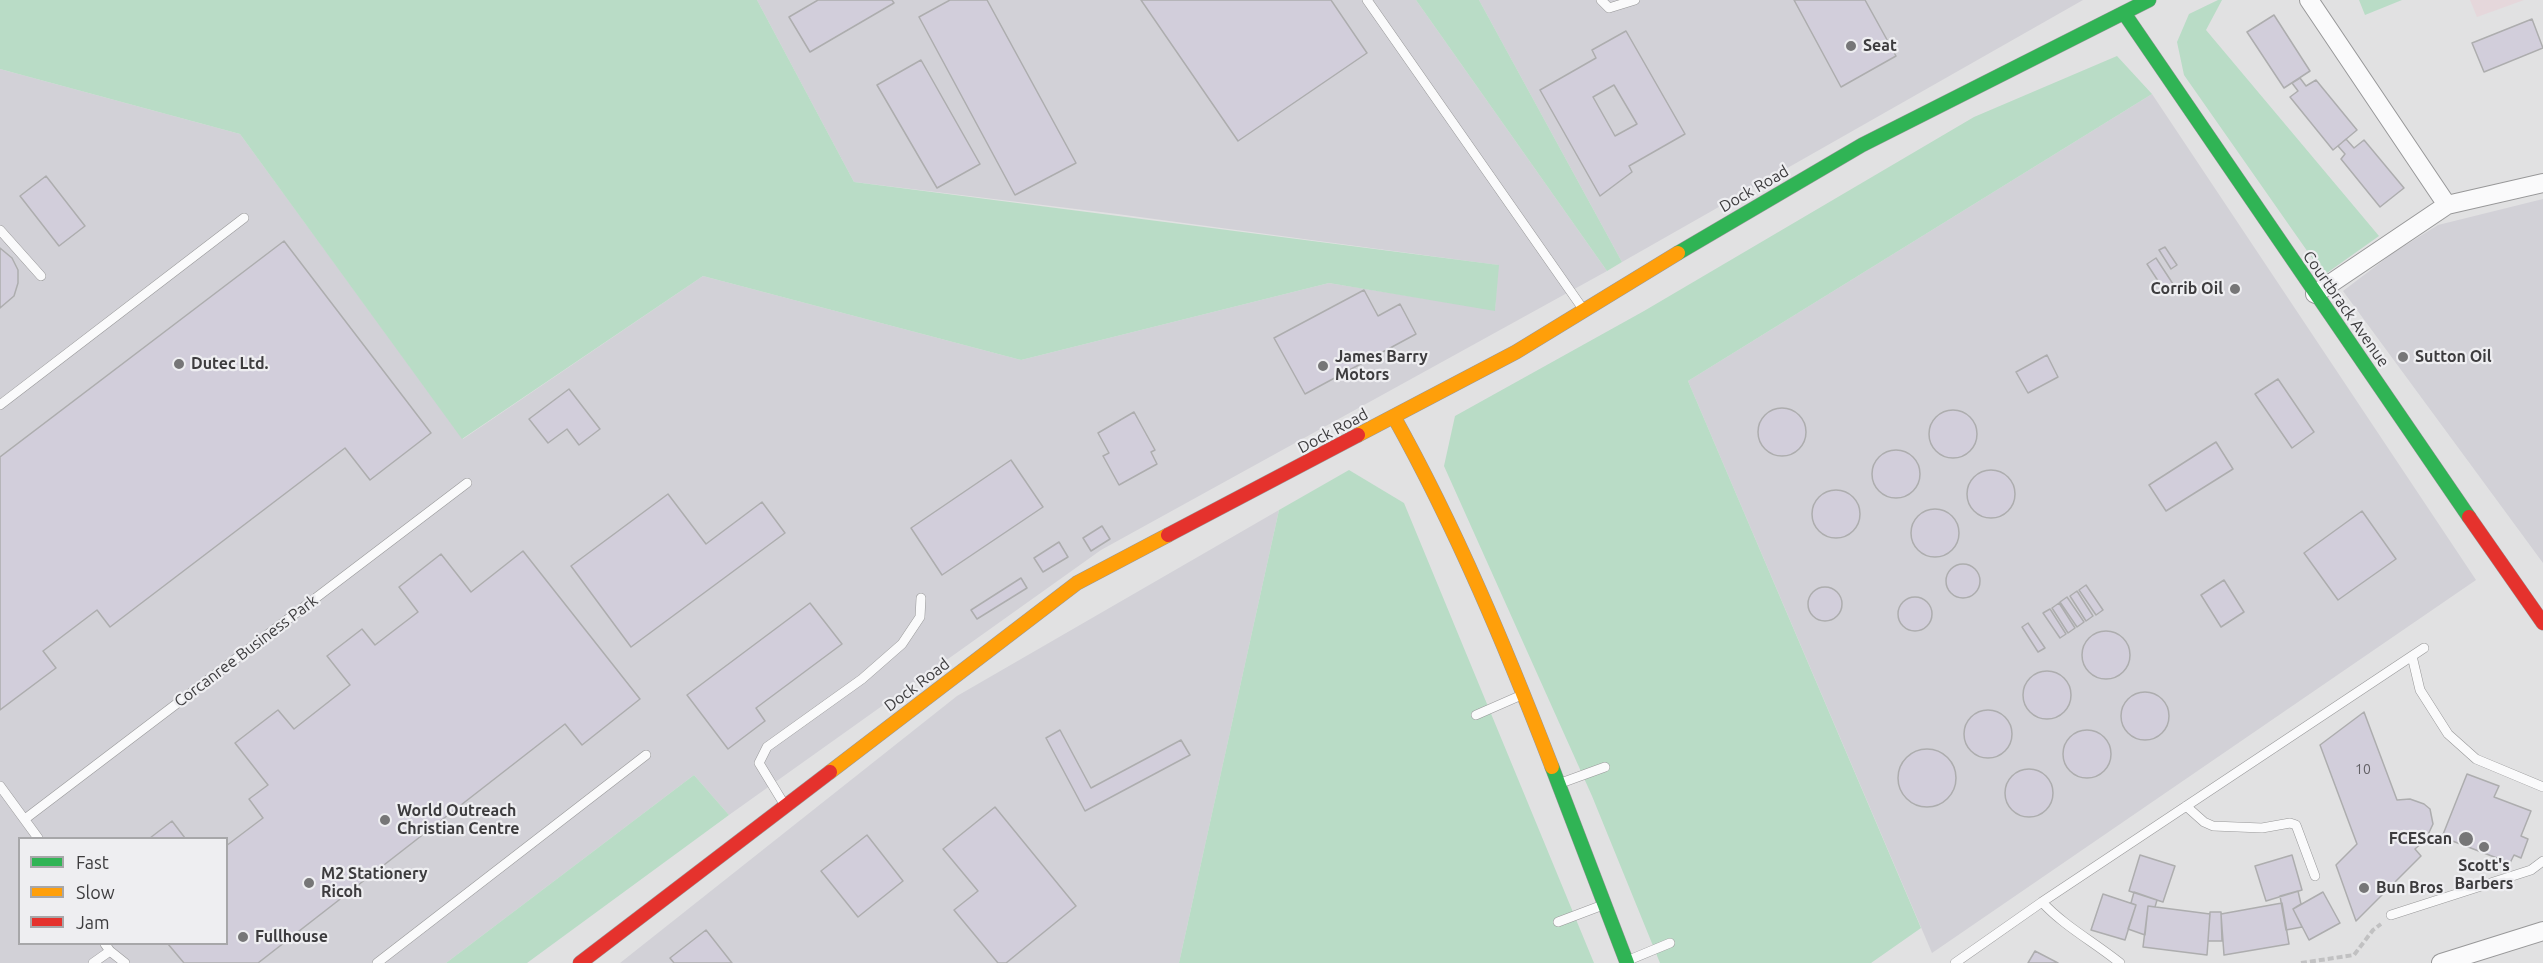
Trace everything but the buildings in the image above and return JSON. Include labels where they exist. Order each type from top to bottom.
[{"type":"main road","name":"Dock Road","points":[[580,963],[1077,584],[1516,352],[1624,285],[1862,145],[2149,0]]},
{"type":"main road","name":"Courtbrack Avenue","points":[[2124,13],[2314,294],[2539,608],[2543,623]]},
{"type":"main road","points":[[1394,417],[1427,476],[1524,694],[1627,962]]},
{"type":"street","points":[[2310,0],[2447,205]]},
{"type":"street","points":[[2314,294],[2447,205],[2543,183]]},
{"type":"street","points":[[2441,963],[2543,931]]},
{"type":"lane","points":[[1367,0],[1584,311]]},
{"type":"lane","points":[[1601,0],[1609,8],[1635,0]]},
{"type":"lane","points":[[0,405],[244,218]]},
{"type":"lane","points":[[0,230],[40,276]]},
{"type":"lane","name":"Corcanree Business Park","points":[[25,819],[466,483]]},
{"type":"lane","points":[[786,806],[759,763],[767,747],[862,678],[902,644],[920,617],[921,598]]},
{"type":"lane","points":[[1955,963],[2042,902],[2424,648]]},
{"type":"lane","points":[[2412,656],[2420,690],[2448,734],[2476,759],[2543,787]]},
{"type":"lane","points":[[1476,715],[1524,694]]},
{"type":"lane","points":[[377,963],[646,755]]},
{"type":"lane","points":[[1558,784],[1605,767]]},
{"type":"lane","points":[[0,786],[37,837]]},
{"type":"lane","points":[[2186,806],[2204,822],[2213,826],[2262,828],[2290,823],[2296,825],[2315,876]]},
{"type":"lane","points":[[2391,915],[2530,870],[2543,861]]},
{"type":"lane","points":[[2042,902],[2055,916],[2100,946],[2120,963]]},
{"type":"lane","points":[[1558,922],[1604,904]]},
{"type":"lane","points":[[1627,962],[1670,943]]},
{"type":"lane","points":[[93,963],[107,947],[124,963]]},
{"type":"path","points":[[2301,963],[2354,955],[2373,930],[2391,915]]},
{"type":"shaded area","points":[[757,0],[1416,0],[1607,271],[1101,550],[729,815],[694,775],[446,963],[0,963],[0,69],[240,134],[463,439],[703,276],[1021,360],[1329,283],[1495,310],[1498,265],[1117,214],[854,182]]},
{"type":"shaded area","points":[[1479,0],[2083,0],[1622,262]]},
{"type":"shaded area","points":[[2470,0],[2524,0],[2477,17]]},
{"type":"shaded area","points":[[2152,94],[2476,580],[1932,953],[1688,381]]},
{"type":"shaded area","points":[[2543,199],[2543,563],[2343,291],[2393,253],[2438,225]]},
{"type":"shaded area","points":[[1279,510],[1179,963],[620,963],[957,696]]},
{"type":"green space","points":[[0,0],[757,0],[854,182],[1499,265],[1495,311],[1329,283],[1021,360],[703,276],[462,439],[240,134],[0,69]]},
{"type":"green space","points":[[1416,0],[1479,0],[1622,262],[1607,271]]},
{"type":"green space","points":[[2222,0],[2206,30],[2379,236],[2324,275],[2184,75],[2177,42],[2189,14]]},
{"type":"green space","points":[[2359,0],[2402,0],[2365,15]]},
{"type":"green space","points":[[2117,56],[2152,94],[1688,381],[1921,928],[1871,963],[1660,963],[1592,796],[1444,466],[1455,416],[1644,311],[1974,117]]},
{"type":"green space","points":[[1349,470],[1404,503],[1594,963],[1179,963],[1279,510]]},
{"type":"green space","points":[[694,775],[729,815],[527,963],[446,963]]},
{"type":"traffic: fast","points":[[1678,253],[1862,145],[2149,0]]},
{"type":"traffic: fast","points":[[2124,13],[2469,517]]},
{"type":"traffic: fast","points":[[1552,767],[1627,963]]},
{"type":"traffic: slow","points":[[1358,435],[1516,352],[1678,253]]},
{"type":"traffic: slow","points":[[1394,417],[1417,459],[1479,589],[1552,767]]},
{"type":"traffic: slow","points":[[830,772],[1077,583],[1168,535]]},
{"type":"traffic: jam","points":[[1168,535],[1358,435]]},
{"type":"traffic: jam","points":[[2469,517],[2543,623]]},
{"type":"traffic: jam","points":[[580,963],[830,772]]},
{"type":"place","name":"Seat","points":[[1851,46]]},
{"type":"place","name":"Corrib Oil","points":[[2235,289]]},
{"type":"place","name":"Sutton Oil","points":[[2403,357]]},
{"type":"place","name":"Dutec Ltd.","points":[[179,364]]},
{"type":"place","name":"James Barry Motors","points":[[1323,366]]},
{"type":"place","name":"World Outreach Christian Centre","points":[[385,820]]},
{"type":"place","name":"FCEScan","points":[[2466,839]]},
{"type":"place","name":"Scott's Barbers","points":[[2484,847]]},
{"type":"place","name":"M2 Stationery Ricoh","points":[[309,883]]},
{"type":"place","name":"Bun Bros","points":[[2364,888]]},
{"type":"place","name":"Fullhouse","points":[[243,937]]}]
